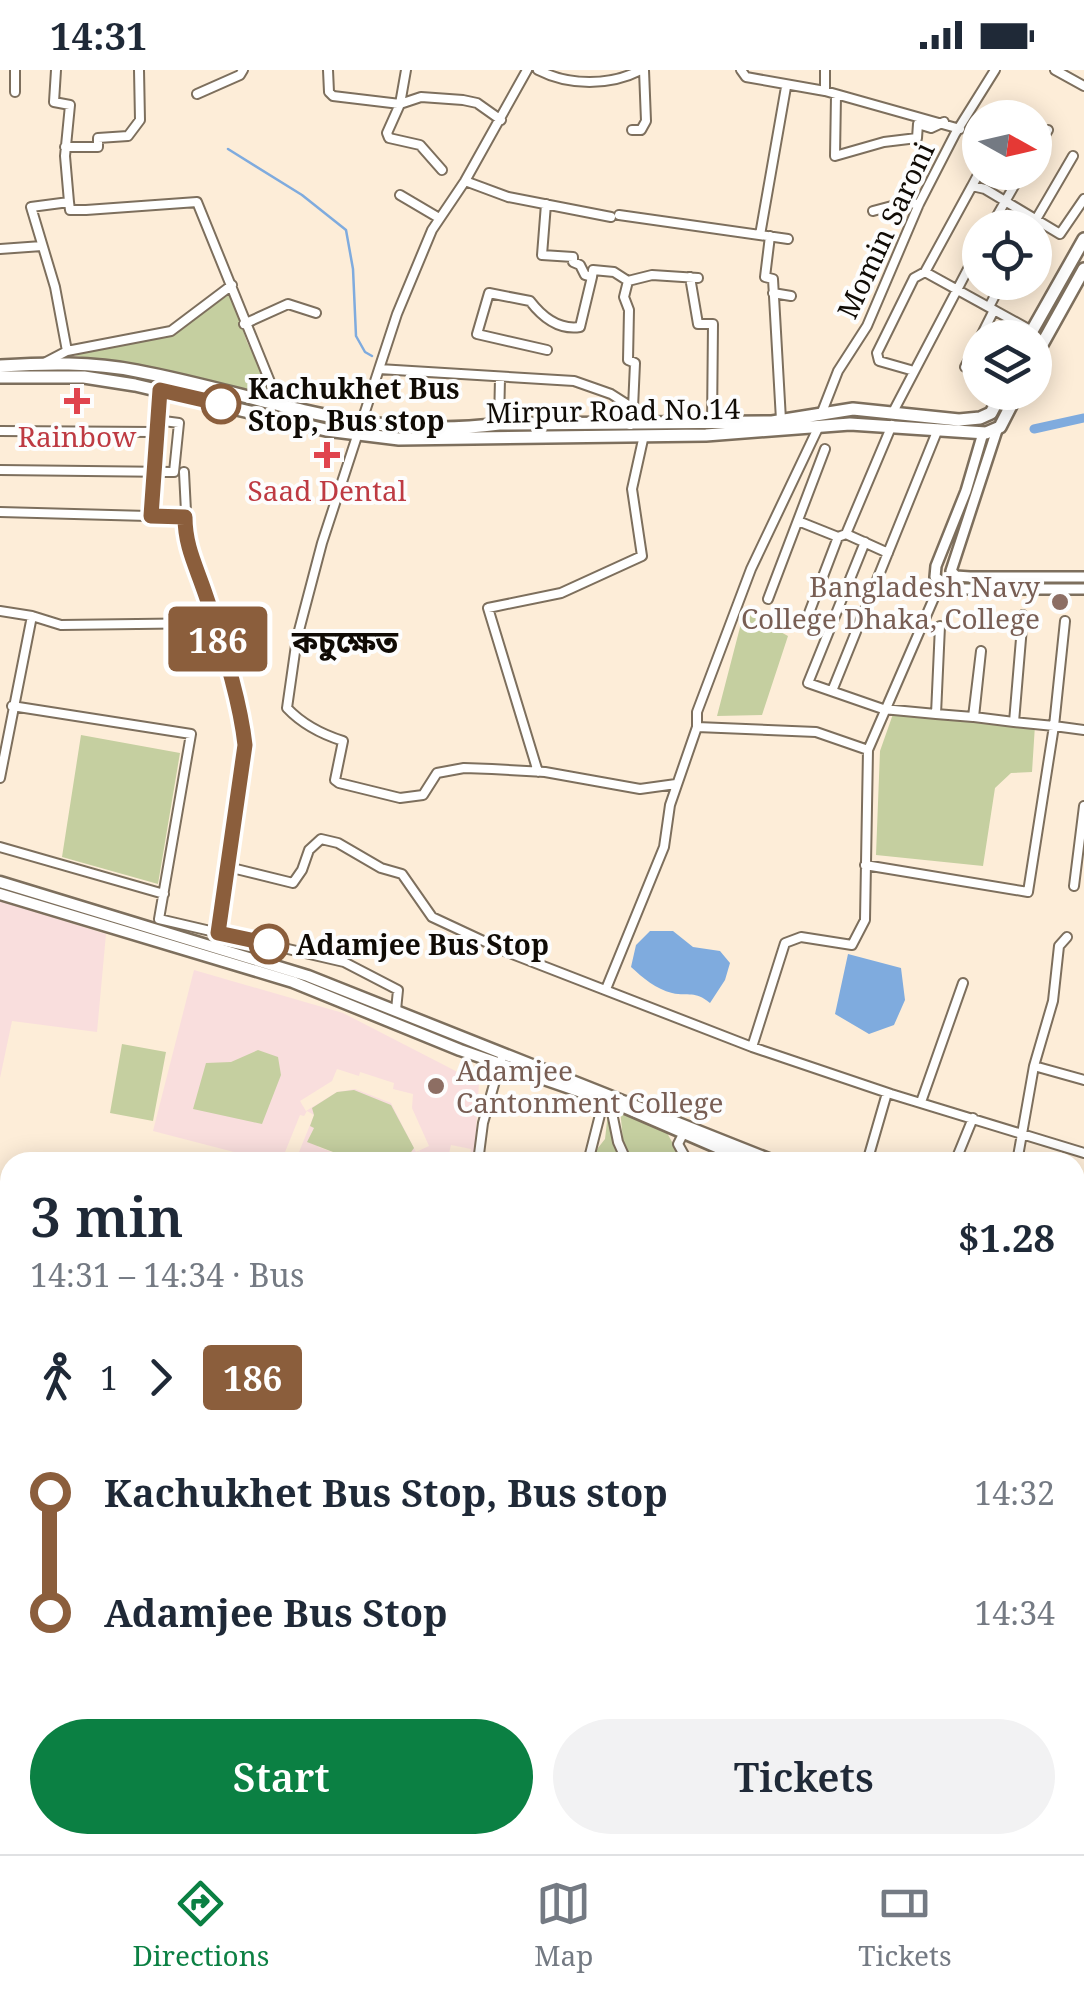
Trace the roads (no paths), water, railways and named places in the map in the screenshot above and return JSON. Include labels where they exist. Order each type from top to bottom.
[{"type":"main road","points":[[1038,320],[1084,239]]},
{"type":"main road","points":[[1052,326],[1084,269]]},
{"type":"main road","name":"Mirpur Road No.14","points":[[0,366],[85,364],[137,371],[359,430],[460,429],[498,424],[712,424],[853,410],[938,429],[991,432]]},
{"type":"main road","name":"Mirpur Road No.14","points":[[0,377],[84,377],[399,439],[773,432],[893,419],[980,418],[993,410]]},
{"type":"main road","points":[[991,432],[1006,410]]},
{"type":"main road","points":[[0,882],[158,923],[308,976],[396,1010],[501,1060]]},
{"type":"main road","points":[[0,894],[294,982],[748,1152]]},
{"type":"main road","points":[[685,1130],[730,1152]]},
{"type":"street","points":[[14,70],[15,92]]},
{"type":"street","points":[[56,70],[54,102],[70,104],[65,146],[70,210],[197,202],[280,406]]},
{"type":"street","points":[[65,146],[98,147],[98,138],[128,136],[140,120],[139,70]]},
{"type":"street","points":[[198,94],[240,75],[242,70]]},
{"type":"street","points":[[328,70],[332,96],[400,104],[421,97],[463,100],[477,103],[500,120]]},
{"type":"street","points":[[406,70],[400,104],[387,132],[389,138],[420,144],[442,170]]},
{"type":"street","points":[[527,70],[465,181],[439,218],[413,273],[322,543],[297,638],[287,708],[322,734],[343,741],[335,780],[338,784],[400,798],[423,795],[437,773],[444,770],[538,772],[640,789],[676,784]]},
{"type":"street","points":[[538,70],[566,82],[588,82],[643,70],[646,121],[641,130],[632,130]]},
{"type":"street","points":[[741,70],[746,77],[824,92],[960,128]]},
{"type":"street","points":[[824,92],[825,70]]},
{"type":"street","name":"Momin Saroni","points":[[822,412],[838,372],[868,326],[919,204],[995,70]]},
{"type":"street","points":[[1056,70],[1084,86]]},
{"type":"street","points":[[781,420],[774,293],[772,279],[765,277],[765,236],[786,86]]},
{"type":"street","points":[[836,95],[835,156],[917,138],[918,124],[931,128],[944,122]]},
{"type":"street","points":[[1041,210],[1073,156]]},
{"type":"street","points":[[465,181],[500,195],[546,204],[788,239]]},
{"type":"street","points":[[914,371],[879,361],[877,353],[914,278],[925,272],[970,190]]},
{"type":"street","points":[[986,190],[1015,210]]},
{"type":"street","points":[[1000,210],[1011,190]]},
{"type":"street","points":[[400,195],[439,218]]},
{"type":"street","points":[[1052,231],[1062,234],[1084,199]]},
{"type":"street","points":[[66,350],[55,287],[31,207],[69,202]]},
{"type":"street","points":[[873,211],[903,203],[919,204]]},
{"type":"street","points":[[546,204],[542,255],[572,257],[585,276],[592,277]]},
{"type":"street","points":[[0,248],[42,246]]},
{"type":"street","points":[[547,350],[477,334],[489,293],[530,301],[538,312],[566,329],[580,327],[594,270],[614,272],[628,281],[652,275],[694,278],[698,324],[713,324],[712,424]]},
{"type":"street","points":[[925,272],[1010,320]]},
{"type":"street","points":[[806,621],[914,371],[962,278]]},
{"type":"street","points":[[628,281],[624,297],[629,310],[628,360],[636,363],[630,425]]},
{"type":"street","points":[[44,363],[66,350],[171,331],[232,285]]},
{"type":"street","points":[[774,293],[791,296]]},
{"type":"street","points":[[987,320],[995,300]]},
{"type":"street","points":[[244,324],[288,304],[316,313]]},
{"type":"street","points":[[379,369],[574,382],[611,394],[633,408]]},
{"type":"street","points":[[498,424],[500,378]]},
{"type":"street","points":[[151,516],[160,390]]},
{"type":"street","points":[[0,470],[174,472],[179,423],[156,420]]},
{"type":"street","points":[[606,989],[664,847],[676,784],[697,727],[697,712],[750,570],[819,426]]},
{"type":"street","points":[[832,691],[938,429]]},
{"type":"street","points":[[0,431],[154,432]]},
{"type":"street","points":[[991,432],[952,565],[956,576],[1084,577]]},
{"type":"street","points":[[991,432],[936,566],[935,577],[940,584],[953,589],[1084,588]]},
{"type":"street","points":[[538,772],[488,608],[562,592],[642,556],[632,490],[644,435]]},
{"type":"street","points":[[768,599],[825,449]]},
{"type":"street","points":[[184,472],[188,551],[206,596],[242,718],[245,745],[218,933]]},
{"type":"street","points":[[0,512],[185,517]]},
{"type":"street","points":[[798,521],[888,553]]},
{"type":"street","points":[[864,542],[808,683],[884,710],[936,714],[940,626]]},
{"type":"street","points":[[752,1046],[786,943],[801,936],[852,945],[864,920],[868,750],[940,584]]},
{"type":"street","points":[[0,611],[61,624],[213,624]]},
{"type":"street","points":[[937,696],[936,714],[974,717],[977,684],[974,717],[1014,722],[1023,614]]},
{"type":"street","points":[[0,778],[32,616]]},
{"type":"street","points":[[865,865],[1028,892],[1054,726],[1062,656],[1065,621],[1054,726],[1084,730]]},
{"type":"street","points":[[1017,686],[1014,722],[1054,726]]},
{"type":"street","points":[[12,706],[191,734],[158,923],[344,962],[398,990],[396,1010]]},
{"type":"street","points":[[697,727],[816,732],[868,750]]},
{"type":"street","points":[[1074,886],[1084,806]]},
{"type":"street","points":[[228,866],[293,883],[314,844],[321,839],[338,843],[381,868],[402,874],[432,918],[507,952],[752,1046],[886,1092],[1084,1152]]},
{"type":"street","points":[[0,847],[164,894]]},
{"type":"street","points":[[1020,1152],[1034,1066],[1053,1000],[1059,946],[1067,936]]},
{"type":"street","points":[[921,1102],[963,983]]},
{"type":"street","points":[[479,1152],[483,1123],[501,1060]]},
{"type":"street","points":[[1034,1066],[1084,1080]]},
{"type":"street","points":[[870,1152],[886,1092]]},
{"type":"street","points":[[591,1152],[607,1099]]},
{"type":"street","points":[[607,1099],[622,1152]]},
{"type":"street","points":[[958,1152],[973,1118]]},
{"type":"street","points":[[682,1152],[678,1144],[685,1130]]},
{"type":"water","points":[[650,931],[673,931],[693,947],[720,951],[730,963],[725,980],[710,1003],[696,995],[661,989],[631,967],[636,945]]},
{"type":"water","points":[[848,954],[901,968],[905,1000],[894,1025],[869,1034],[835,1014]]},
{"type":"waterway","points":[[228,149],[302,195],[346,230],[353,269],[356,336],[372,356]]},
{"type":"waterway","points":[[1034,429],[1084,418]]},
{"type":"place","name":"Rainbow","points":[[77,401]]},
{"type":"place","name":"Kachukhet Bus Stop, Bus stop","points":[[221,404]]},
{"type":"place","name":"Saad Dental","points":[[327,455]]},
{"type":"place","name":"Bangladesh Navy College Dhaka, College","points":[[1060,602]]},
{"type":"place","name":"Adamjee Bus Stop","points":[[269,944]]},
{"type":"place","name":"Adamjee Cantonment College","points":[[436,1086]]},
{"type":"district","name":"কচুক্ষেত","points":[[345,640]]}]
